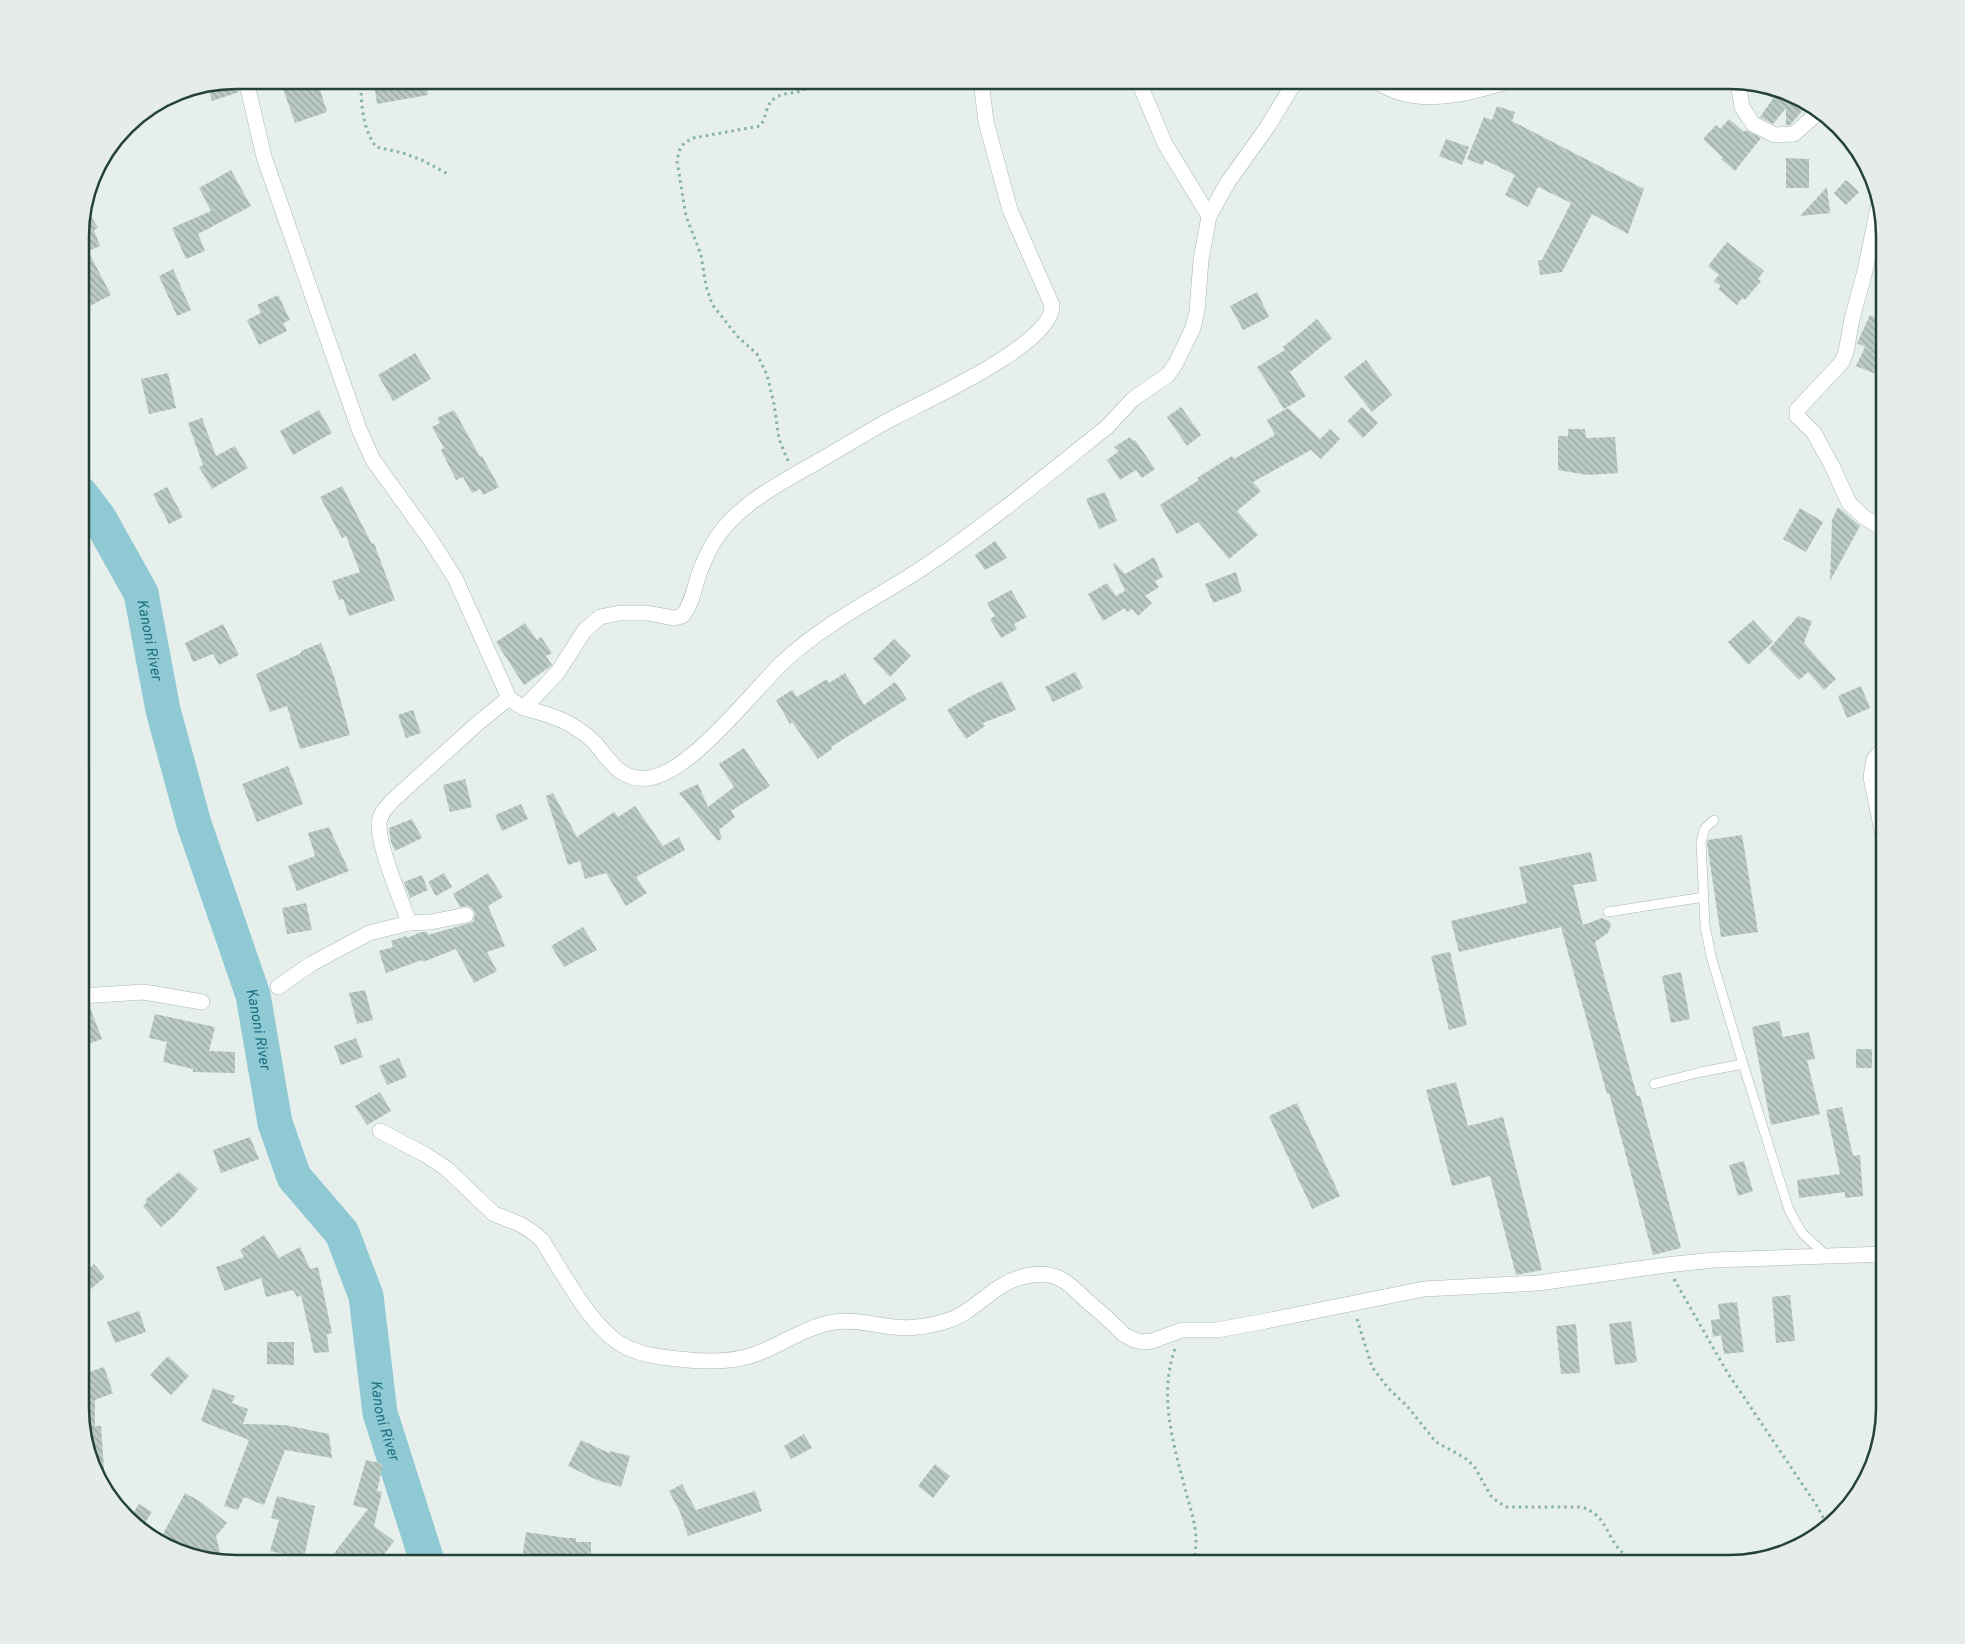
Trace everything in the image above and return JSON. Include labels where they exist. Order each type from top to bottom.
[{"type":"street","points":[[248,89],[264,157],[358,429],[373,460],[430,539],[455,578],[509,698],[524,708],[538,711],[569,723],[595,743],[608,761],[618,770],[630,776],[649,778],[664,773],[688,757],[735,714],[783,662],[803,645],[927,565],[1002,511],[1107,427],[1138,395],[1168,374],[1176,363],[1193,328],[1197,312],[1201,260],[1209,216],[1228,182],[1268,126],[1291,89]]},
{"type":"street","points":[[524,708],[558,672],[584,630],[600,617],[620,612],[674,618],[682,616],[690,602],[699,572],[715,539],[747,505],[768,488],[1008,357],[1047,322],[1052,311],[1052,305],[1010,210],[986,122],[982,89]]},
{"type":"street","points":[[1142,89],[1165,144],[1209,216]]},
{"type":"street","points":[[1392,89],[1400,93],[1420,96],[1446,96],[1483,89]]},
{"type":"street","points":[[1739,89],[1742,107],[1753,124],[1775,135],[1794,134],[1814,116]]},
{"type":"street","points":[[1875,221],[1865,272],[1842,362],[1804,401],[1797,410],[1797,416],[1814,433],[1832,466],[1848,503],[1876,524]]},
{"type":"street","points":[[409,923],[382,845],[379,823],[381,815],[393,800],[478,723],[509,698]]},
{"type":"street","points":[[1876,757],[1871,777],[1876,802]]},
{"type":"street","points":[[278,987],[311,964],[369,933],[409,923],[431,922],[466,915]]},
{"type":"street","points":[[89,995],[144,992],[202,1002]]},
{"type":"street","points":[[380,1131],[426,1155],[447,1169],[494,1214],[531,1231],[542,1240],[590,1313],[605,1332],[620,1344],[652,1356],[707,1361],[740,1359],[765,1351],[804,1330],[834,1322],[862,1322],[896,1328],[928,1326],[951,1320],[1009,1282],[1023,1276],[1050,1276],[1064,1280],[1124,1334],[1134,1340],[1143,1342],[1152,1341],[1182,1330],[1217,1330],[1424,1289],[1538,1283],[1714,1260],[1876,1254]]},
{"type":"lane","points":[[1714,820],[1705,828],[1701,842],[1705,926],[1711,956],[1789,1210],[1802,1233],[1827,1256]]},
{"type":"lane","points":[[1608,912],[1704,897]]},
{"type":"lane","points":[[1654,1084],[1743,1064]]},
{"type":"path","points":[[361,89],[364,121],[368,135],[376,147],[403,153],[422,160],[448,174]]},
{"type":"path","points":[[794,475],[779,439],[774,404],[767,375],[757,354],[737,336],[712,304],[706,286],[701,255],[686,216],[677,161],[679,151],[684,143],[693,138],[760,126],[764,122],[769,104],[775,98],[806,89]]},
{"type":"path","points":[[1666,1265],[1727,1372],[1817,1506],[1824,1520]]},
{"type":"path","points":[[1352,1304],[1372,1367],[1436,1442],[1474,1466],[1491,1496],[1507,1506],[1582,1507],[1591,1510],[1602,1520],[1618,1547],[1626,1555]]},
{"type":"path","points":[[1182,1330],[1167,1375],[1166,1401],[1196,1537],[1195,1555]]},
{"type":"building","points":[[238,89],[239,92],[212,101],[209,92]]},
{"type":"building","points":[[283,89],[320,89],[327,112],[295,123]]},
{"type":"building","points":[[427,89],[428,95],[377,104],[375,90]]},
{"type":"building","points":[[1775,96],[1804,109],[1790,125],[1786,125],[1786,108],[1773,124],[1760,117]]},
{"type":"building","points":[[1497,106],[1515,112],[1512,121],[1644,189],[1628,234],[1592,214],[1562,272],[1540,275],[1538,260],[1542,260],[1571,203],[1538,187],[1528,207],[1505,195],[1515,175],[1485,160],[1482,165],[1467,159],[1484,117],[1492,120]]},
{"type":"building","points":[[1729,119],[1744,132],[1746,130],[1761,138],[1735,171],[1703,139],[1716,125],[1720,129]]},
{"type":"building","points":[[1446,139],[1469,147],[1462,165],[1439,156]]},
{"type":"building","points":[[1786,158],[1809,159],[1809,188],[1786,188]]},
{"type":"building","points":[[231,170],[251,206],[198,234],[205,251],[186,259],[172,228],[211,211],[199,188]]},
{"type":"building","points":[[1846,180],[1859,192],[1846,205],[1834,193]]},
{"type":"building","points":[[1827,187],[1830,213],[1800,216]]},
{"type":"building","points":[[90,215],[98,228],[94,230],[100,246],[89,251]]},
{"type":"building","points":[[1727,242],[1764,271],[1758,279],[1761,281],[1745,300],[1742,298],[1737,305],[1718,289],[1721,286],[1714,281],[1719,275],[1708,266]]},
{"type":"building","points":[[89,253],[111,295],[89,306]]},
{"type":"building","points":[[173,269],[191,310],[177,316],[159,276]]},
{"type":"building","points":[[1257,292],[1269,317],[1243,330],[1230,306]]},
{"type":"building","points":[[278,295],[290,320],[283,323],[287,331],[259,345],[247,320],[261,313],[257,305]]},
{"type":"building","points":[[1870,315],[1876,318],[1876,374],[1856,366],[1865,347],[1857,343]]},
{"type":"building","points":[[1317,319],[1332,338],[1290,372],[1306,396],[1284,409],[1257,367],[1285,350],[1283,347]]},
{"type":"building","points":[[415,353],[431,379],[393,401],[378,375]]},
{"type":"building","points":[[1366,360],[1392,395],[1372,412],[1344,377]]},
{"type":"building","points":[[168,373],[176,408],[149,414],[141,379]]},
{"type":"building","points":[[1181,407],[1201,435],[1187,446],[1167,417]]},
{"type":"building","points":[[1362,407],[1378,423],[1363,438],[1347,421]]},
{"type":"building","points":[[1288,408],[1320,439],[1330,429],[1340,439],[1321,459],[1311,450],[1253,482],[1261,491],[1237,511],[1258,535],[1229,559],[1198,522],[1177,534],[1160,505],[1199,480],[1197,478],[1232,456],[1234,459],[1275,435],[1267,420]]},
{"type":"building","points":[[319,410],[332,433],[293,455],[280,431]]},
{"type":"building","points":[[454,410],[499,487],[483,495],[480,489],[472,493],[463,477],[456,480],[441,450],[444,448],[432,427],[440,423],[437,418]]},
{"type":"building","points":[[202,418],[216,456],[235,446],[248,468],[212,489],[199,467],[203,465],[188,423]]},
{"type":"building","points":[[1568,429],[1585,429],[1586,438],[1615,437],[1618,473],[1588,475],[1558,470],[1558,436],[1568,436]]},
{"type":"building","points":[[1130,437],[1133,441],[1135,440],[1155,469],[1142,478],[1136,470],[1120,480],[1107,460],[1119,451],[1114,447]]},
{"type":"building","points":[[342,486],[372,544],[374,543],[395,600],[349,616],[343,599],[339,600],[332,581],[360,572],[346,536],[342,538],[320,497]]},
{"type":"building","points":[[167,487],[183,517],[169,524],[153,494]]},
{"type":"building","points":[[1105,492],[1117,521],[1099,529],[1086,499]]},
{"type":"building","points":[[1838,507],[1860,526],[1830,581],[1832,520]]},
{"type":"building","points":[[1800,508],[1823,522],[1806,552],[1783,539]]},
{"type":"building","points":[[995,541],[1007,558],[985,570],[975,555]]},
{"type":"building","points":[[1154,557],[1163,577],[1155,581],[1159,587],[1145,596],[1152,603],[1138,616],[1132,609],[1127,612],[1125,608],[1103,621],[1088,594],[1107,583],[1116,596],[1125,591],[1113,564],[1115,563],[1125,574]]},
{"type":"building","points":[[1236,572],[1242,592],[1213,603],[1205,584]]},
{"type":"building","points":[[1011,590],[1027,617],[1014,624],[1017,629],[1001,638],[990,619],[995,616],[987,603]]},
{"type":"building","points":[[1798,616],[1812,621],[1804,643],[1836,679],[1824,690],[1808,672],[1799,680],[1769,649]]},
{"type":"building","points":[[1753,620],[1773,642],[1748,665],[1728,642]]},
{"type":"building","points":[[525,623],[537,640],[541,637],[552,653],[546,656],[552,665],[524,685],[496,642]]},
{"type":"building","points":[[223,624],[239,655],[219,665],[213,654],[193,662],[185,643]]},
{"type":"building","points":[[894,639],[911,656],[890,677],[873,659]]},
{"type":"building","points":[[321,643],[334,676],[350,735],[300,749],[287,706],[270,712],[256,674]]},
{"type":"building","points":[[1075,672],[1083,688],[1053,702],[1045,687]]},
{"type":"building","points":[[845,673],[864,705],[895,682],[907,699],[831,747],[832,749],[818,759],[792,722],[790,724],[776,700],[792,690],[797,697],[827,679],[829,683]]},
{"type":"building","points":[[1002,681],[1016,710],[983,723],[985,726],[966,739],[947,710]]},
{"type":"building","points":[[1861,686],[1870,708],[1847,718],[1838,696]]},
{"type":"building","points":[[413,710],[421,733],[406,738],[398,715]]},
{"type":"building","points":[[744,748],[770,786],[731,811],[735,817],[719,830],[722,838],[718,841],[679,793],[698,784],[708,807],[734,787],[719,764]]},
{"type":"building","points":[[288,766],[303,804],[257,822],[242,784]]},
{"type":"building","points":[[465,779],[472,807],[450,812],[443,785]]},
{"type":"building","points":[[553,793],[577,837],[614,812],[618,817],[635,806],[663,846],[679,837],[685,850],[636,877],[647,893],[626,906],[606,873],[585,879],[580,861],[568,865],[546,796]]},
{"type":"building","points":[[521,804],[528,819],[502,831],[495,815]]},
{"type":"building","points":[[412,819],[422,838],[395,851],[391,842],[389,828]]},
{"type":"building","points":[[329,827],[349,871],[297,891],[288,866],[315,856],[308,833]]},
{"type":"building","points":[[1742,835],[1758,932],[1721,937],[1707,843],[1708,840]]},
{"type":"building","points":[[1591,852],[1597,881],[1573,885],[1583,925],[1602,918],[1609,921],[1611,925],[1608,933],[1595,942],[1637,1096],[1640,1096],[1681,1248],[1653,1255],[1561,927],[1459,952],[1451,921],[1527,903],[1519,867]]},
{"type":"building","points":[[444,873],[452,887],[436,896],[428,882]]},
{"type":"building","points":[[488,873],[503,897],[488,906],[505,946],[487,952],[497,971],[474,983],[456,949],[423,962],[422,960],[386,973],[379,951],[393,947],[391,941],[406,936],[407,938],[421,932],[427,932],[428,935],[473,922],[475,914],[473,909],[469,906],[460,907],[453,894]]},
{"type":"building","points":[[422,875],[428,890],[410,898],[404,882]]},
{"type":"building","points":[[306,903],[312,930],[287,934],[282,908]]},
{"type":"building","points":[[583,927],[597,950],[564,967],[551,946]]},
{"type":"building","points":[[1450,952],[1467,1025],[1449,1030],[1431,956]]},
{"type":"building","points":[[1681,972],[1690,1019],[1671,1023],[1662,976]]},
{"type":"building","points":[[365,990],[373,1020],[357,1024],[349,993]]},
{"type":"building","points":[[89,1005],[102,1039],[89,1044]]},
{"type":"building","points":[[155,1014],[215,1027],[209,1051],[235,1052],[235,1073],[193,1072],[193,1069],[163,1062],[167,1042],[149,1038]]},
{"type":"building","points":[[1779,1021],[1783,1037],[1809,1032],[1815,1059],[1807,1060],[1820,1114],[1771,1125],[1752,1027]]},
{"type":"building","points":[[356,1038],[363,1057],[341,1065],[334,1046]]},
{"type":"building","points":[[1856,1049],[1872,1049],[1872,1068],[1856,1068]]},
{"type":"building","points":[[399,1058],[407,1077],[387,1085],[379,1066]]},
{"type":"building","points":[[1456,1082],[1468,1126],[1503,1117],[1542,1270],[1516,1275],[1490,1176],[1452,1186],[1426,1090]]},
{"type":"building","points":[[380,1092],[391,1111],[367,1125],[355,1106]]},
{"type":"building","points":[[1297,1103],[1340,1196],[1312,1209],[1269,1116]]},
{"type":"building","points":[[1842,1107],[1853,1156],[1860,1155],[1863,1196],[1845,1198],[1845,1192],[1799,1198],[1797,1180],[1840,1174],[1826,1110]]},
{"type":"building","points":[[250,1137],[259,1159],[221,1173],[213,1150]]},
{"type":"building","points":[[1744,1161],[1753,1191],[1738,1196],[1729,1165]]},
{"type":"building","points":[[179,1172],[198,1189],[174,1216],[161,1227],[143,1206],[147,1202],[145,1200]]},
{"type":"building","points":[[264,1235],[279,1258],[300,1247],[310,1269],[318,1267],[332,1333],[327,1334],[329,1352],[314,1353],[301,1295],[297,1297],[293,1290],[266,1297],[261,1278],[225,1291],[216,1267],[244,1257],[240,1250]]},
{"type":"building","points":[[94,1264],[105,1277],[89,1290],[89,1268]]},
{"type":"building","points":[[1790,1295],[1795,1341],[1776,1343],[1772,1297]]},
{"type":"building","points":[[1737,1302],[1744,1352],[1724,1354],[1721,1335],[1713,1337],[1711,1320],[1720,1319],[1718,1304]]},
{"type":"building","points":[[139,1311],[146,1332],[115,1343],[107,1322]]},
{"type":"building","points":[[1631,1321],[1637,1362],[1615,1365],[1609,1324]]},
{"type":"building","points":[[1576,1324],[1580,1373],[1561,1374],[1556,1326]]},
{"type":"building","points":[[267,1342],[294,1342],[294,1365],[267,1364]]},
{"type":"building","points":[[168,1356],[189,1376],[171,1395],[150,1375]]},
{"type":"building","points":[[104,1367],[113,1393],[95,1400],[95,1426],[101,1426],[104,1474],[94,1447],[90,1428],[89,1372]]},
{"type":"building","points":[[213,1388],[235,1396],[232,1403],[248,1409],[243,1424],[285,1425],[329,1434],[332,1458],[285,1450],[264,1505],[244,1497],[238,1510],[224,1506],[249,1440],[201,1421]]},
{"type":"building","points":[[804,1434],[812,1448],[791,1459],[784,1446]]},
{"type":"building","points":[[581,1440],[609,1453],[610,1451],[630,1456],[621,1487],[597,1480],[568,1466]]},
{"type":"building","points":[[366,1460],[383,1464],[377,1491],[382,1492],[374,1526],[394,1541],[384,1555],[333,1555],[368,1509],[353,1505]]},
{"type":"building","points":[[935,1464],[950,1476],[933,1498],[918,1486]]},
{"type":"building","points":[[682,1484],[696,1510],[755,1491],[762,1511],[688,1536],[680,1512],[669,1491]]},
{"type":"building","points":[[185,1493],[201,1502],[227,1523],[216,1536],[220,1554],[180,1544],[163,1534]]},
{"type":"building","points":[[277,1496],[315,1506],[305,1555],[289,1555],[270,1551],[279,1520],[271,1518]]},
{"type":"building","points":[[139,1504],[152,1512],[145,1523],[133,1513]]},
{"type":"building","points":[[526,1532],[576,1538],[576,1542],[591,1542],[591,1555],[535,1555],[523,1553]]},
{"type":"waterway","name":"Kanoni River","points":[[89,505],[99,518],[141,593],[163,710],[194,824],[253,995],[275,1123],[294,1177],[342,1233],[366,1296],[380,1413],[425,1555]]}]
